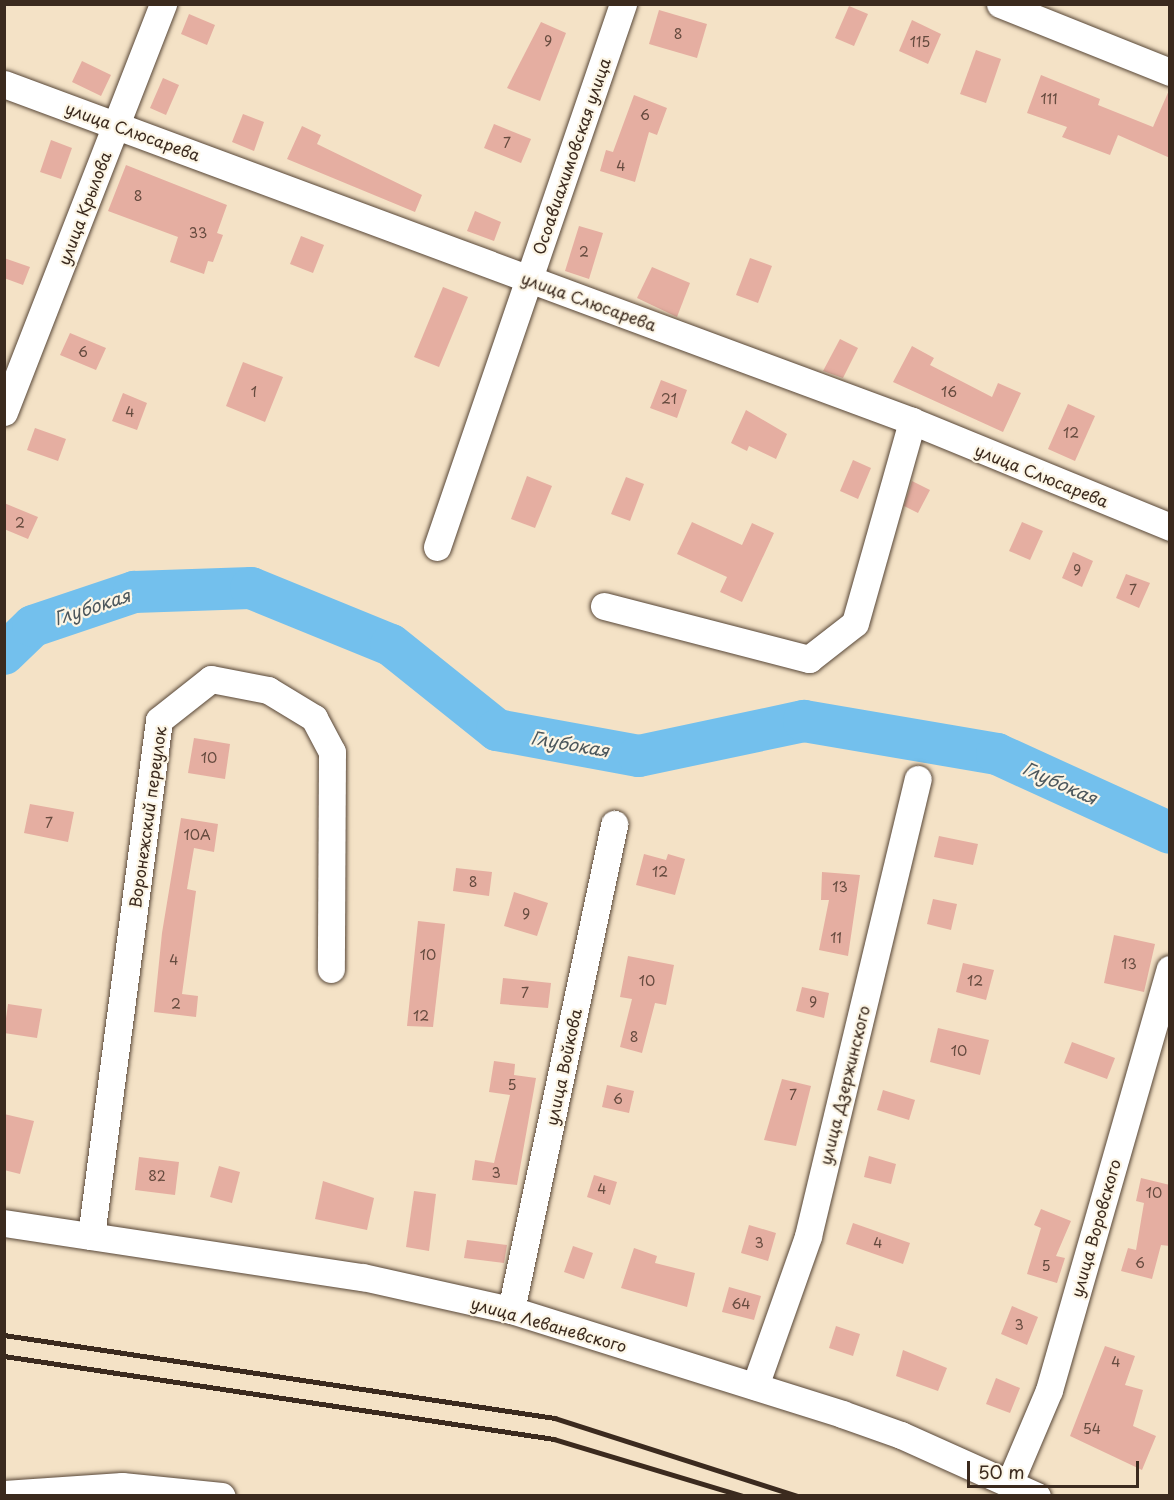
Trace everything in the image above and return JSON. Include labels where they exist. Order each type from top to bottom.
[{"type":"street","name":"улица Крылова","points":[[4,412],[163,4]]},
{"type":"street","name":"Осоавиахимовская улица","points":[[437,546],[622,4]]},
{"type":"street","points":[[1000,4],[1170,72]]},
{"type":"street","name":"улица Слюсарева","points":[[4,84],[912,421],[1170,527]]},
{"type":"street","points":[[604,606],[809,659],[855,623],[912,421]]},
{"type":"street","name":"Воронежский переулок","points":[[91,1236],[159,720],[211,679],[268,690],[315,718],[332,752],[331,969]]},
{"type":"street","name":"улица Дзержинского","points":[[755,1386],[808,1236],[918,779]]},
{"type":"street","name":"улица Войкова","points":[[511,1310],[614,824]]},
{"type":"street","name":"улица Воровского","points":[[1010,1482],[1049,1390],[1170,969]]},
{"type":"street","name":"улица Леваневского","points":[[4,1223],[363,1277],[511,1310],[755,1386],[901,1435],[1037,1496]]},
{"type":"street","points":[[4,1494],[122,1486],[222,1496]]},
{"type":"building","points":[[849,6],[868,14],[854,46],[835,38]]},
{"type":"building","points":[[659,10],[707,24],[697,58],[649,44]]},
{"type":"building","points":[[189,14],[215,25],[207,45],[181,34]]},
{"type":"building","points":[[912,20],[941,34],[928,64],[899,51]]},
{"type":"building","points":[[541,22],[566,33],[540,101],[507,88]]},
{"type":"building","points":[[976,50],[1001,59],[986,103],[960,94]]},
{"type":"building","points":[[82,61],[111,75],[101,96],[72,82]]},
{"type":"building","points":[[1041,75],[1100,99],[1098,105],[1153,127],[1170,88],[1170,158],[1118,135],[1110,155],[1062,137],[1067,127],[1027,113]]},
{"type":"building","points":[[163,78],[179,85],[166,115],[150,108]]},
{"type":"building","points":[[634,95],[667,108],[657,135],[649,132],[635,182],[600,171],[606,150],[613,152]]},
{"type":"building","points":[[243,114],[264,122],[254,151],[232,142]]},
{"type":"building","points":[[494,124],[531,139],[521,163],[484,148]]},
{"type":"building","points":[[302,126],[321,135],[317,144],[422,195],[415,212],[287,159]]},
{"type":"building","points":[[51,140],[72,148],[61,179],[40,172]]},
{"type":"building","points":[[126,165],[227,205],[217,233],[223,235],[213,262],[208,261],[204,274],[170,262],[178,237],[108,211]]},
{"type":"building","points":[[475,211],[501,222],[494,241],[467,231]]},
{"type":"building","points":[[579,226],[603,233],[589,279],[565,271]]},
{"type":"building","points":[[301,236],[324,245],[313,273],[290,264]]},
{"type":"building","points":[[4,258],[30,267],[23,285],[4,278]]},
{"type":"building","points":[[750,258],[772,266],[758,303],[736,295]]},
{"type":"building","points":[[652,267],[690,283],[677,317],[637,298]]},
{"type":"building","points":[[443,287],[468,297],[439,367],[414,357]]},
{"type":"building","points":[[70,333],[106,348],[96,370],[60,355]]},
{"type":"building","points":[[840,339],[858,348],[843,378],[823,371]]},
{"type":"building","points":[[912,346],[934,358],[930,365],[992,397],[998,383],[1021,393],[1003,432],[893,382]]},
{"type":"building","points":[[243,362],[283,377],[265,422],[226,406]]},
{"type":"building","points":[[661,380],[687,390],[677,418],[650,408]]},
{"type":"building","points":[[123,393],[147,403],[137,430],[112,421]]},
{"type":"building","points":[[1068,404],[1095,416],[1075,461],[1048,449]]},
{"type":"building","points":[[746,410],[787,434],[776,459],[749,446],[747,451],[731,443]]},
{"type":"building","points":[[35,428],[66,439],[58,461],[27,450]]},
{"type":"building","points":[[853,460],[871,468],[858,499],[840,491]]},
{"type":"building","points":[[527,476],[552,486],[535,528],[511,519]]},
{"type":"building","points":[[626,477],[644,484],[630,521],[611,514]]},
{"type":"building","points":[[912,481],[930,490],[918,513],[904,506]]},
{"type":"building","points":[[4,503],[38,517],[28,539],[4,529]]},
{"type":"building","points":[[692,522],[742,545],[752,523],[774,533],[742,602],[720,592],[727,577],[677,554]]},
{"type":"building","points":[[1022,522],[1043,531],[1030,560],[1009,551]]},
{"type":"building","points":[[1073,552],[1093,561],[1082,587],[1062,578]]},
{"type":"building","points":[[1126,574],[1150,583],[1139,608],[1116,598]]},
{"type":"building","points":[[194,738],[230,744],[225,779],[188,773]]},
{"type":"building","points":[[30,804],[74,812],[68,842],[24,833]]},
{"type":"building","points":[[181,818],[218,824],[214,852],[194,848],[187,889],[196,891],[182,994],[198,996],[196,1017],[154,1012],[162,933]]},
{"type":"building","points":[[939,836],[978,844],[973,865],[934,857]]},
{"type":"building","points":[[644,854],[666,860],[668,854],[685,859],[675,895],[636,885]]},
{"type":"building","points":[[456,868],[492,872],[489,896],[453,891]]},
{"type":"building","points":[[822,872],[860,875],[848,956],[819,950],[829,900],[821,900]]},
{"type":"building","points":[[514,892],[548,903],[537,936],[504,926]]},
{"type":"building","points":[[933,899],[957,904],[951,930],[927,924]]},
{"type":"building","points":[[418,921],[445,924],[433,1027],[407,1026]]},
{"type":"building","points":[[1114,935],[1155,944],[1144,992],[1104,983]]},
{"type":"building","points":[[628,956],[674,965],[666,1005],[655,1003],[642,1053],[620,1047],[632,999],[620,997]]},
{"type":"building","points":[[963,963],[994,970],[986,1000],[956,992]]},
{"type":"building","points":[[503,978],[551,983],[548,1008],[500,1004]]},
{"type":"building","points":[[802,987],[829,993],[824,1018],[796,1011]]},
{"type":"building","points":[[8,1004],[42,1009],[37,1038],[4,1033]]},
{"type":"building","points":[[938,1028],[989,1040],[980,1075],[930,1062]]},
{"type":"building","points":[[1072,1042],[1115,1058],[1107,1079],[1064,1063]]},
{"type":"building","points":[[494,1061],[515,1064],[514,1075],[536,1078],[517,1185],[472,1180],[475,1160],[494,1163],[510,1095],[489,1092]]},
{"type":"building","points":[[782,1079],[811,1086],[796,1146],[764,1140]]},
{"type":"building","points":[[607,1085],[634,1091],[629,1113],[602,1107]]},
{"type":"building","points":[[883,1090],[915,1100],[909,1120],[877,1110]]},
{"type":"building","points":[[4,1114],[34,1121],[20,1174],[4,1170]]},
{"type":"building","points":[[869,1156],[896,1164],[891,1184],[864,1177]]},
{"type":"building","points":[[139,1157],[179,1162],[175,1195],[135,1190]]},
{"type":"building","points":[[219,1166],[240,1172],[232,1203],[210,1197]]},
{"type":"building","points":[[594,1175],[617,1182],[610,1205],[587,1197]]},
{"type":"building","points":[[1141,1178],[1170,1185],[1170,1246],[1161,1245],[1152,1279],[1121,1271],[1128,1248],[1136,1250],[1144,1203],[1136,1201]]},
{"type":"building","points":[[323,1181],[374,1198],[367,1230],[315,1219]]},
{"type":"building","points":[[414,1191],[436,1194],[429,1251],[406,1247]]},
{"type":"building","points":[[1041,1209],[1071,1221],[1056,1256],[1065,1258],[1057,1283],[1027,1274],[1041,1228],[1034,1225]]},
{"type":"building","points":[[853,1223],[910,1243],[903,1264],[846,1244]]},
{"type":"building","points":[[749,1225],[776,1233],[768,1261],[741,1253]]},
{"type":"building","points":[[467,1240],[507,1245],[504,1263],[464,1258]]},
{"type":"building","points":[[573,1246],[593,1253],[584,1279],[564,1272]]},
{"type":"building","points":[[634,1248],[657,1256],[655,1263],[695,1273],[687,1307],[621,1288]]},
{"type":"building","points":[[729,1287],[761,1296],[754,1320],[722,1312]]},
{"type":"building","points":[[1012,1306],[1038,1317],[1027,1345],[1001,1334]]},
{"type":"building","points":[[836,1326],[860,1334],[853,1356],[829,1348]]},
{"type":"building","points":[[1105,1346],[1135,1356],[1125,1385],[1143,1390],[1133,1426],[1156,1436],[1142,1470],[1070,1436]]},
{"type":"building","points":[[903,1350],[947,1368],[938,1391],[896,1376]]},
{"type":"building","points":[[996,1378],[1020,1388],[1010,1413],[986,1404]]},
{"type":"waterway","name":"Глубокая","points":[[4,654],[33,626],[134,592],[251,588],[391,645],[497,730],[639,756],[804,721],[997,754],[1170,833]]},
{"type":"railway","points":[[4,1335],[555,1418],[798,1496]]},
{"type":"railway","points":[[4,1356],[554,1439],[743,1496]]}]
